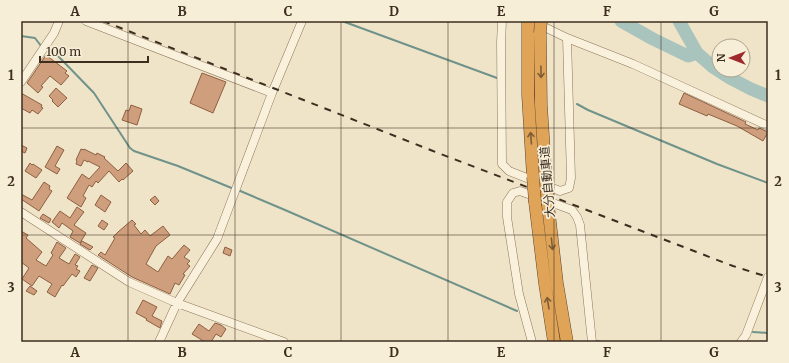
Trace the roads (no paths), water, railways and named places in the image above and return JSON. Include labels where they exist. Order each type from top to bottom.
[{"type":"highway","name":"大分自動車道","points":[[530,23],[528,95],[533,177],[545,284],[554,342]]},
{"type":"highway","name":"大分自動車道","points":[[541,27],[541,104],[546,182],[556,283],[567,342]]},
{"type":"street","points":[[21,82],[54,33],[59,21]]},
{"type":"street","points":[[86,21],[272,93]]},
{"type":"street","points":[[159,342],[177,303],[217,239],[272,93],[302,21]]},
{"type":"street","points":[[502,21],[502,164],[510,171],[560,191],[569,188],[571,178],[567,38]]},
{"type":"street","points":[[530,23],[633,64],[768,126]]},
{"type":"street","points":[[532,342],[519,294],[507,217],[507,202],[513,193],[520,191],[572,210],[577,217],[580,225],[592,342]]},
{"type":"street","points":[[21,212],[129,282],[177,303],[284,342]]},
{"type":"street","points":[[741,342],[746,335],[768,277]]},
{"type":"waterway","points":[[342,21],[497,78]]},
{"type":"waterway","points":[[621,21],[688,56],[697,53]]},
{"type":"waterway","points":[[679,21],[697,53],[713,67],[730,78],[768,96]]},
{"type":"waterway","points":[[21,36],[35,38],[41,46]]},
{"type":"waterway","points":[[45,48],[59,57],[94,93],[130,148],[134,151],[178,166],[234,189]]},
{"type":"waterway","points":[[577,104],[717,164],[768,183]]},
{"type":"waterway","points":[[238,190],[517,311]]},
{"type":"waterway","points":[[753,332],[768,333]]},
{"type":"waterway","points":[[597,341],[601,342]]},
{"type":"railway","points":[[103,21],[433,151],[733,266],[768,277]]}]
